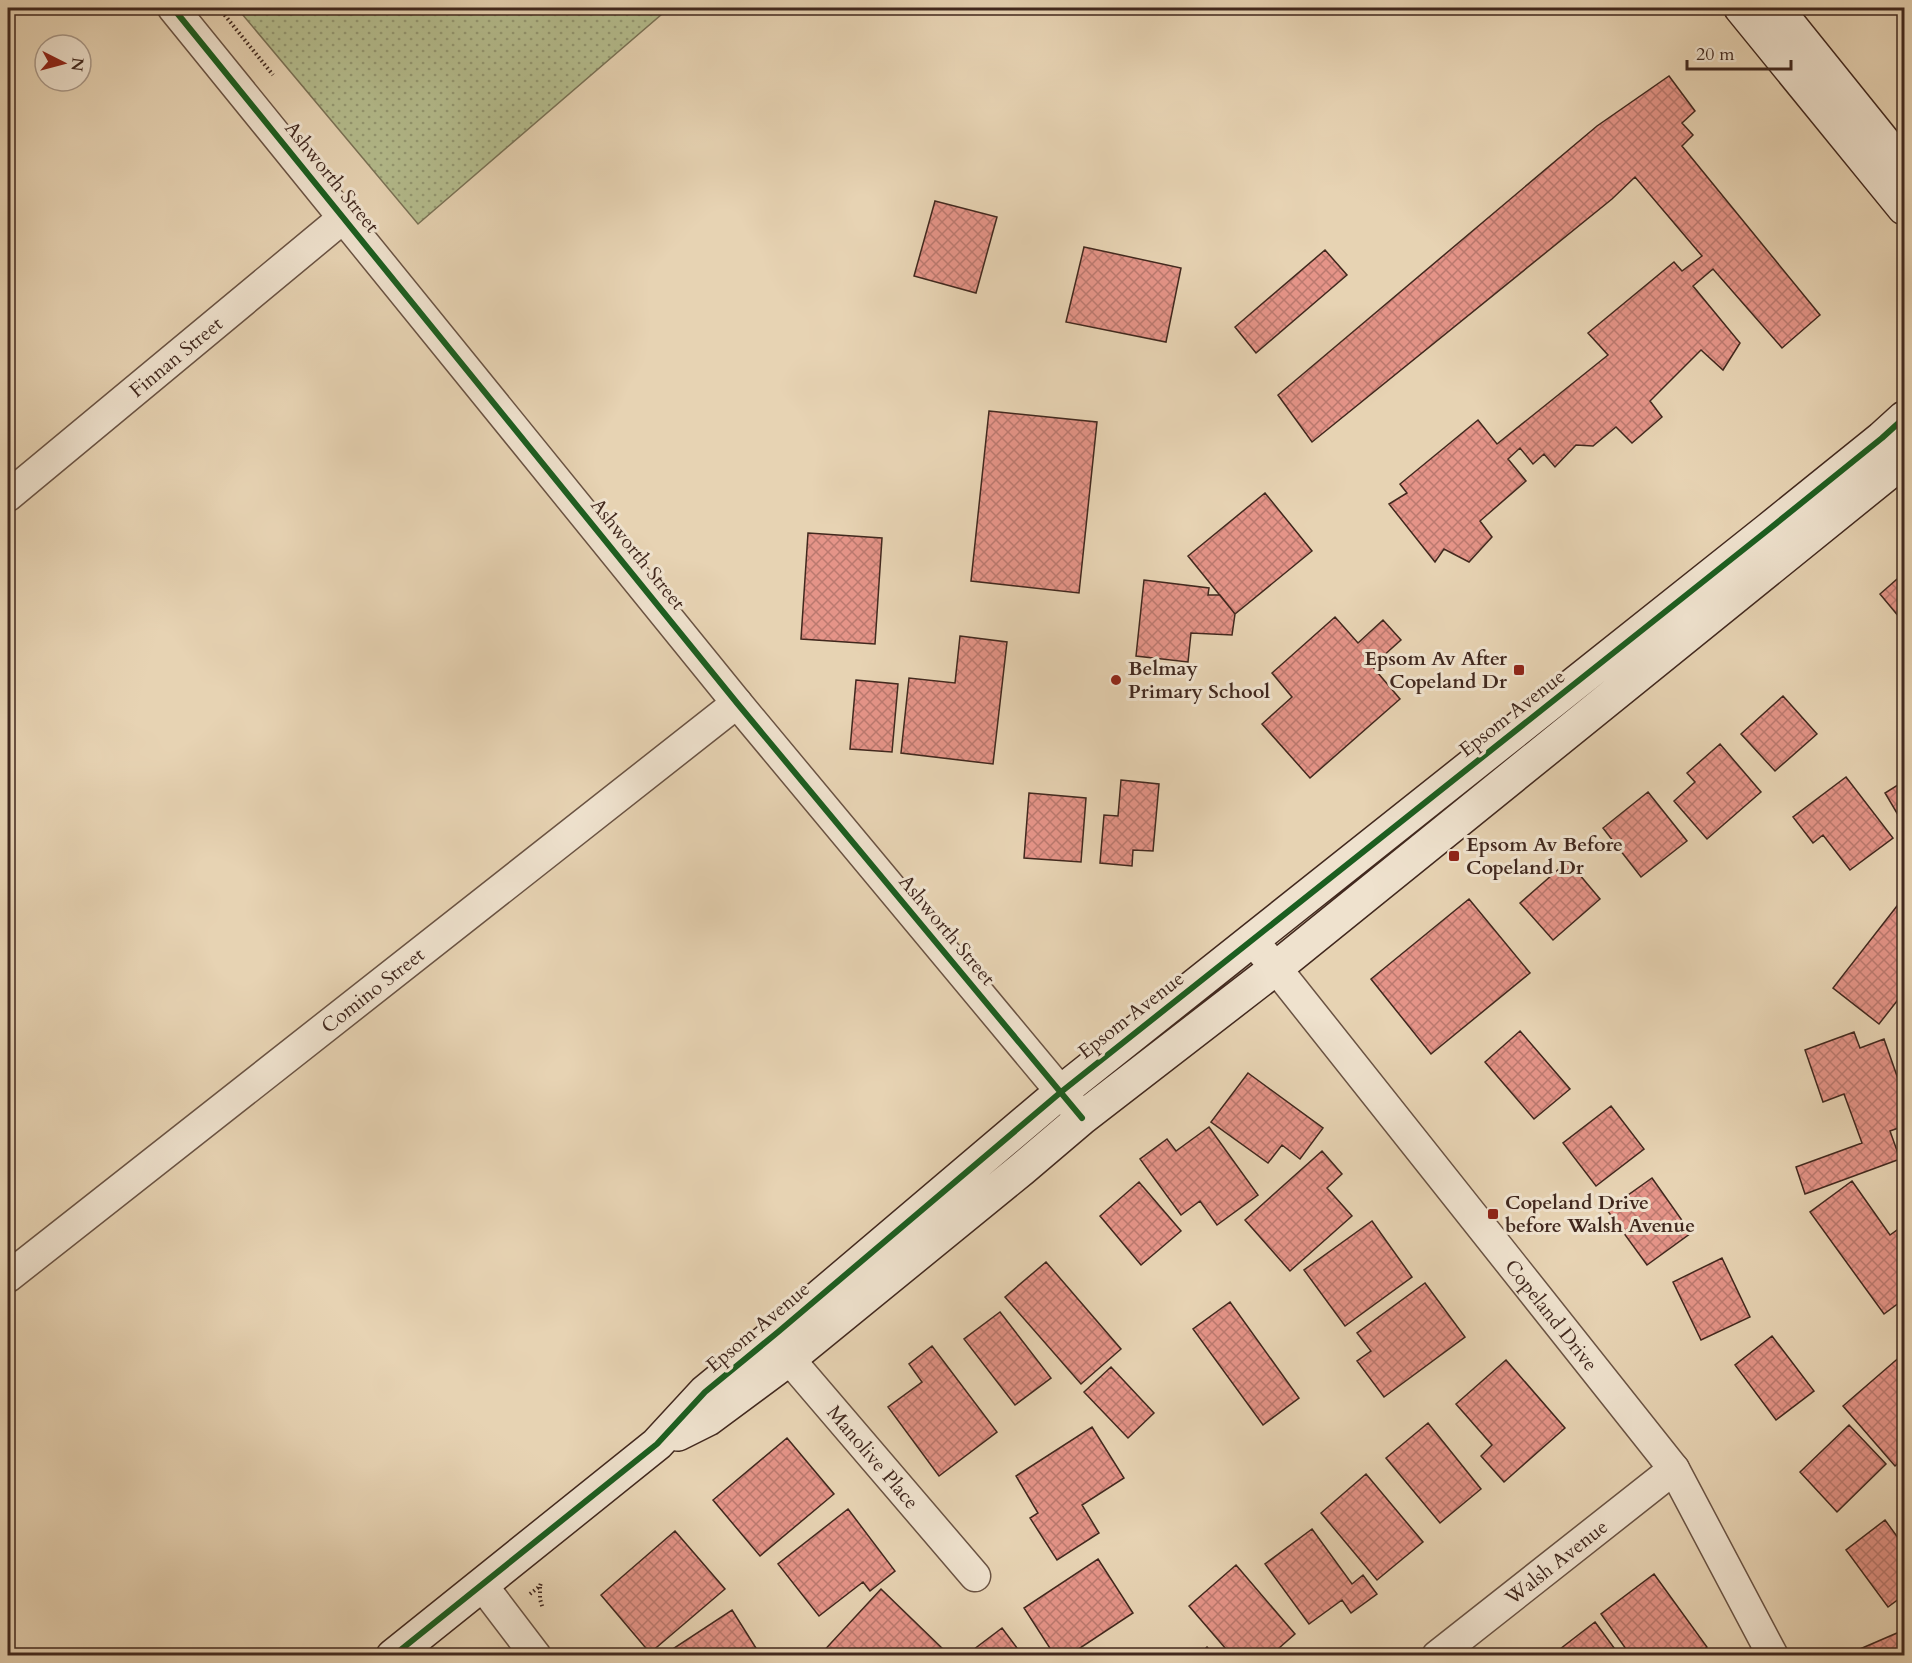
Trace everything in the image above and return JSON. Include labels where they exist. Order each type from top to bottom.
[{"type":"street","name":"Ashworth Street","points":[[173,8],[737,703],[1082,1118]]},
{"type":"street","points":[[1741,8],[1905,208]]},
{"type":"street","points":[[1776,8],[1905,167]]},
{"type":"street","name":"Finnan Street","points":[[8,496],[344,218]]},
{"type":"street","name":"Epsom Avenue","points":[[393,1656],[412,1645],[482,1585],[657,1444],[708,1419],[780,1348],[1060,1092],[1759,537],[1905,418]]},
{"type":"street","name":"Epsom Avenue","points":[[780,1348],[1022,1169],[1082,1118],[1276,968],[1905,460]]},
{"type":"street","name":"Comino Street","points":[[8,1276],[737,703]]},
{"type":"street","name":"Copeland Drive","points":[[1252,940],[1674,1469],[1773,1656]]},
{"type":"street","name":"Manolive Place","points":[[780,1348],[975,1576]]},
{"type":"street","name":"Walsh Avenue","points":[[1437,1656],[1674,1469]]},
{"type":"street","points":[[482,1585],[536,1656]]},
{"type":"green space","points":[[237,8],[669,8],[418,224]]},
{"type":"building","points":[[1669,76],[1695,111],[1682,123],[1693,135],[1682,146],[1820,315],[1782,348],[1713,269],[1693,286],[1740,343],[1723,370],[1701,350],[1650,401],[1662,417],[1632,443],[1616,427],[1593,446],[1576,445],[1555,467],[1544,454],[1533,464],[1520,448],[1508,459],[1526,481],[1480,521],[1492,537],[1469,562],[1444,549],[1435,562],[1389,504],[1407,493],[1400,484],[1478,420],[1497,444],[1608,355],[1588,333],[1674,262],[1682,271],[1702,256],[1635,177],[1612,199],[1312,442],[1278,395],[1597,126]]},
{"type":"building","points":[[935,201],[997,217],[976,293],[914,276]]},
{"type":"building","points":[[1084,247],[1181,268],[1166,342],[1066,322]]},
{"type":"building","points":[[1325,250],[1347,275],[1256,353],[1235,327]]},
{"type":"building","points":[[989,411],[1097,422],[1079,593],[971,581]]},
{"type":"building","points":[[1265,493],[1312,551],[1235,614],[1188,556]]},
{"type":"building","points":[[808,533],[882,538],[875,644],[801,639]]},
{"type":"building","points":[[1904,573],[1904,623],[1880,594]]},
{"type":"building","points":[[1144,580],[1209,588],[1208,595],[1220,595],[1235,614],[1232,635],[1191,633],[1188,662],[1136,656]]},
{"type":"building","points":[[1335,617],[1358,643],[1383,620],[1401,640],[1372,666],[1400,699],[1310,778],[1262,724],[1292,697],[1272,673]]},
{"type":"building","points":[[960,636],[1007,642],[993,764],[901,753],[909,678],[955,683]]},
{"type":"building","points":[[856,680],[898,684],[892,752],[850,749]]},
{"type":"building","points":[[1783,696],[1817,734],[1775,771],[1741,734]]},
{"type":"building","points":[[1720,744],[1761,792],[1707,839],[1674,801],[1695,782],[1687,773]]},
{"type":"building","points":[[1846,777],[1893,838],[1850,870],[1823,835],[1813,843],[1793,817]]},
{"type":"building","points":[[1121,780],[1159,784],[1153,851],[1133,850],[1132,866],[1100,863],[1104,815],[1118,816]]},
{"type":"building","points":[[1904,781],[1904,825],[1885,793]]},
{"type":"building","points":[[1648,792],[1687,841],[1641,877],[1603,828]]},
{"type":"building","points":[[1029,793],[1086,798],[1081,862],[1024,858]]},
{"type":"building","points":[[1568,861],[1600,899],[1553,940],[1520,903]]},
{"type":"building","points":[[1904,897],[1904,992],[1879,1024],[1833,988]]},
{"type":"building","points":[[1469,899],[1530,973],[1431,1054],[1371,979]]},
{"type":"building","points":[[1520,1031],[1570,1089],[1534,1119],[1485,1062]]},
{"type":"building","points":[[1854,1032],[1860,1048],[1884,1039],[1904,1096],[1904,1126],[1890,1131],[1900,1159],[1805,1194],[1796,1167],[1862,1143],[1844,1094],[1823,1102],[1805,1050]]},
{"type":"building","points":[[1248,1073],[1323,1128],[1300,1159],[1282,1145],[1268,1163],[1211,1122]]},
{"type":"building","points":[[1611,1106],[1644,1149],[1596,1186],[1563,1143]]},
{"type":"building","points":[[1209,1127],[1258,1195],[1217,1225],[1200,1201],[1181,1215],[1140,1159],[1167,1139],[1176,1151]]},
{"type":"building","points":[[1322,1151],[1342,1174],[1327,1188],[1352,1216],[1290,1271],[1245,1220]]},
{"type":"building","points":[[1652,1178],[1691,1233],[1647,1265],[1607,1210]]},
{"type":"building","points":[[1852,1181],[1890,1235],[1904,1225],[1904,1299],[1884,1314],[1810,1212]]},
{"type":"building","points":[[1139,1182],[1181,1231],[1141,1265],[1100,1216]]},
{"type":"building","points":[[1372,1221],[1412,1277],[1345,1326],[1304,1270]]},
{"type":"building","points":[[1722,1258],[1750,1317],[1701,1340],[1673,1282]]},
{"type":"building","points":[[1046,1262],[1121,1349],[1081,1384],[1005,1297]]},
{"type":"building","points":[[1425,1283],[1465,1337],[1384,1397],[1357,1361],[1371,1351],[1357,1333]]},
{"type":"building","points":[[1230,1302],[1299,1398],[1263,1425],[1193,1329]]},
{"type":"building","points":[[1000,1312],[1051,1378],[1015,1405],[964,1339]]},
{"type":"building","points":[[1772,1336],[1814,1391],[1776,1420],[1735,1365]]},
{"type":"building","points":[[932,1346],[997,1432],[939,1476],[888,1407],[922,1382],[909,1364]]},
{"type":"building","points":[[1902,1355],[1904,1357],[1904,1458],[1895,1466],[1843,1406]]},
{"type":"building","points":[[1506,1360],[1565,1428],[1504,1482],[1481,1456],[1492,1445],[1456,1404]]},
{"type":"building","points":[[1111,1367],[1154,1413],[1128,1438],[1084,1392]]},
{"type":"building","points":[[1428,1423],[1481,1489],[1440,1523],[1386,1458]]},
{"type":"building","points":[[1849,1425],[1886,1464],[1837,1512],[1800,1472]]},
{"type":"building","points":[[1092,1427],[1124,1478],[1082,1505],[1099,1533],[1057,1560],[1030,1518],[1038,1513],[1016,1476]]},
{"type":"building","points":[[787,1438],[834,1494],[760,1556],[713,1500]]},
{"type":"building","points":[[1366,1474],[1423,1542],[1377,1580],[1321,1513]]},
{"type":"building","points":[[848,1509],[895,1571],[870,1591],[863,1582],[819,1616],[778,1564]]},
{"type":"building","points":[[1885,1520],[1904,1546],[1904,1595],[1888,1607],[1846,1550]]},
{"type":"building","points":[[1312,1529],[1352,1584],[1363,1575],[1377,1594],[1351,1613],[1342,1600],[1309,1624],[1265,1564]]},
{"type":"building","points":[[675,1531],[725,1589],[650,1653],[601,1595]]},
{"type":"building","points":[[1098,1559],[1133,1613],[1068,1656],[1055,1656],[1024,1608]]},
{"type":"building","points":[[1236,1565],[1295,1634],[1270,1656],[1232,1656],[1189,1606]]},
{"type":"building","points":[[1654,1574],[1707,1647],[1696,1656],[1631,1656],[1601,1614]]},
{"type":"building","points":[[881,1589],[945,1651],[940,1656],[819,1656]]},
{"type":"building","points":[[732,1610],[761,1656],[662,1656]]},
{"type":"building","points":[[1595,1622],[1620,1656],[1551,1656]]},
{"type":"building","points":[[1002,1628],[1023,1656],[965,1656]]},
{"type":"building","points":[[1904,1630],[1904,1656],[1863,1656],[1860,1649]]},
{"type":"building","points":[[1207,1647],[1215,1656],[1197,1656]]},
{"type":"cycle path","points":[[173,8],[737,703],[1082,1118]]},
{"type":"cycle path","points":[[393,1656],[657,1444],[705,1392],[1061,1092],[1768,530],[1904,418]]},
{"type":"place","name":"Epsom Av After Copeland Dr","points":[[1519,670]]},
{"type":"place","name":"Belmay Primary School","points":[[1116,680]]},
{"type":"place","name":"Epsom Av Before Copeland Dr","points":[[1454,856]]},
{"type":"place","name":"Copeland Drive before Walsh Avenue","points":[[1493,1214]]}]
